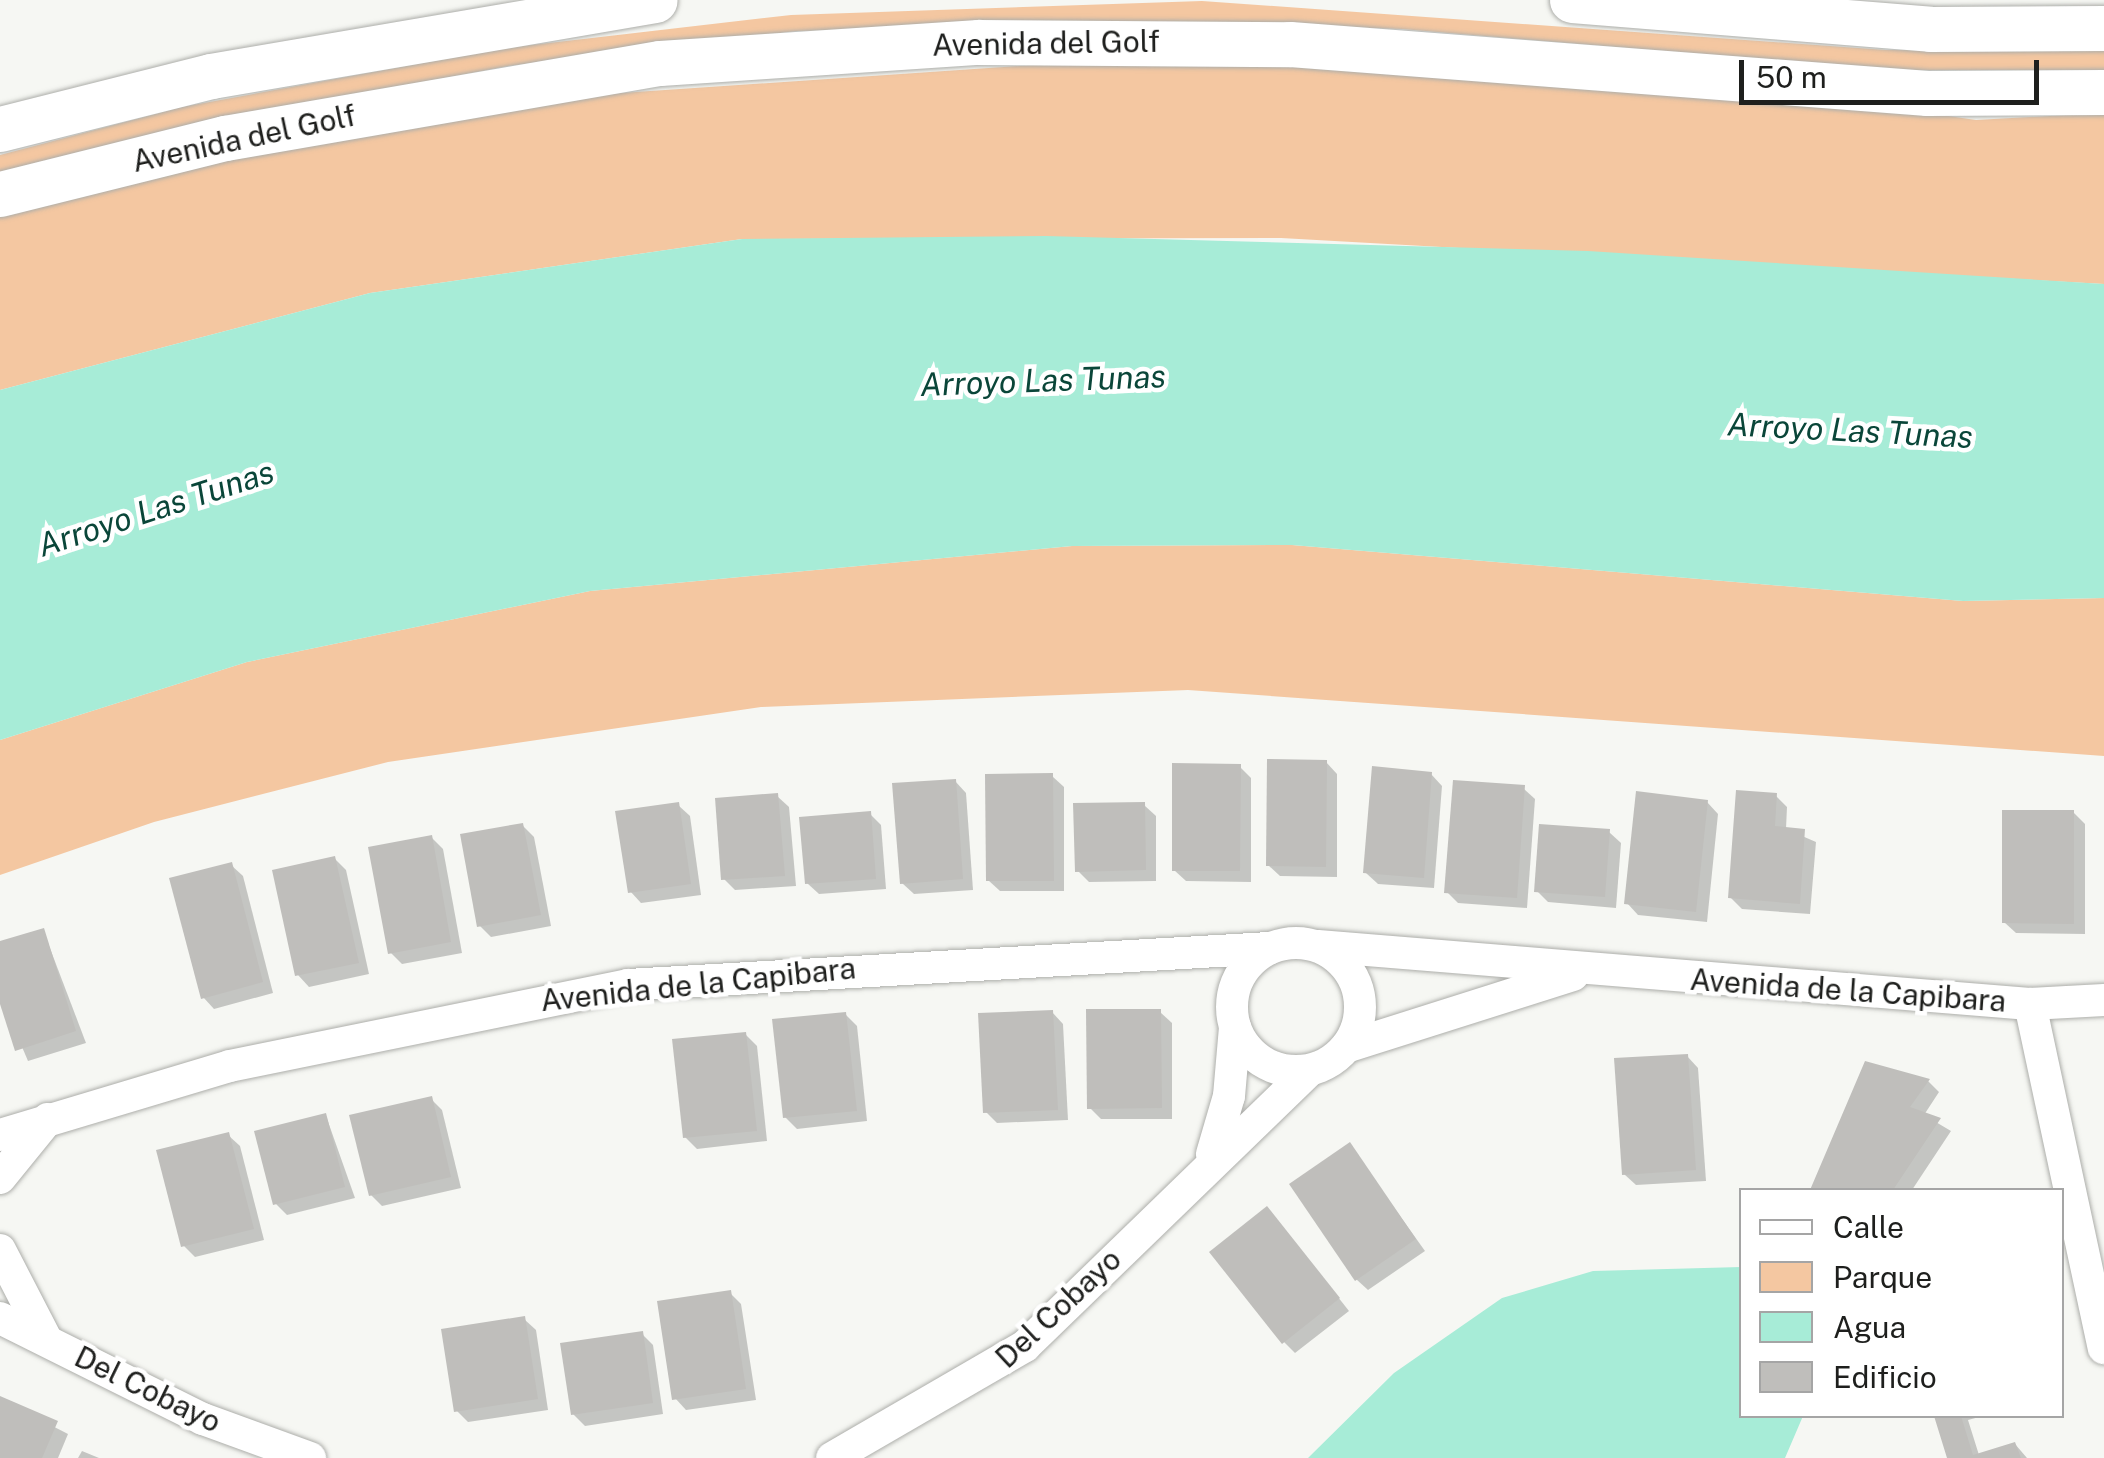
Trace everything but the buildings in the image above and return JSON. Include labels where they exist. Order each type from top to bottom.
[{"type":"street","points":[[0,128],[211,76],[655,0]]},
{"type":"street","points":[[1572,0],[1930,29],[2104,28]]},
{"type":"street","points":[[1930,29],[2104,4]]},
{"type":"street","name":"Avenida del Golf","points":[[0,194],[225,138],[660,63],[978,42],[1290,44],[1928,93],[2104,92]]},
{"type":"street","points":[[1318,946],[1358,988],[1349,1046]]},
{"type":"street","name":"Avenida de la Capibara","points":[[0,1135],[230,1066],[628,986],[1318,946],[2030,1004],[2104,1000]]},
{"type":"street","points":[[1233,1015],[1243,970],[1270,948]]},
{"type":"street","points":[[1182,956],[1233,1015],[1256,1058],[1310,1071]]},
{"type":"street","name":"Avenida de la Capibara","points":[[1310,1071],[1349,1046],[1592,970]]},
{"type":"street","points":[[2030,1004],[2104,1348]]},
{"type":"street","name":"Del Cobayo","points":[[1210,1158],[1230,1096],[1233,1015]]},
{"type":"street","name":"Del Cobayo","points":[[832,1458],[1026,1346],[1210,1158],[1310,1071]]},
{"type":"street","points":[[0,1178],[48,1119]]},
{"type":"street","name":"Del Cobayo","points":[[0,1250],[45,1338]]},
{"type":"street","name":"Del Cobayo","points":[[0,1318],[203,1419],[310,1458]]},
{"type":"green space","points":[[1202,1],[1886,50],[2104,51],[2104,70],[1885,70],[1402,29],[1201,22],[796,31],[508,66],[187,127],[0,177],[0,155],[182,107],[505,48],[791,15]]},
{"type":"green space","points":[[1151,57],[1865,104],[1976,120],[2104,113],[2104,284],[1281,238],[742,239],[370,293],[0,390],[0,216],[53,200],[342,132],[577,96]]},
{"type":"green space","points":[[1292,545],[1963,601],[2104,598],[2104,756],[1188,690],[761,707],[388,762],[154,822],[0,875],[0,740],[247,662],[590,591],[1072,546]]},
{"type":"water","name":"Arroyo Las Tunas","points":[[1046,236],[1588,251],[2104,284],[2104,598],[1963,601],[1292,545],[1072,546],[590,591],[247,662],[0,740],[0,390],[370,293],[742,239]]},
{"type":"water","points":[[1739,1267],[1739,1418],[1802,1418],[1785,1458],[1308,1458],[1394,1373],[1502,1298],[1593,1271]]}]
